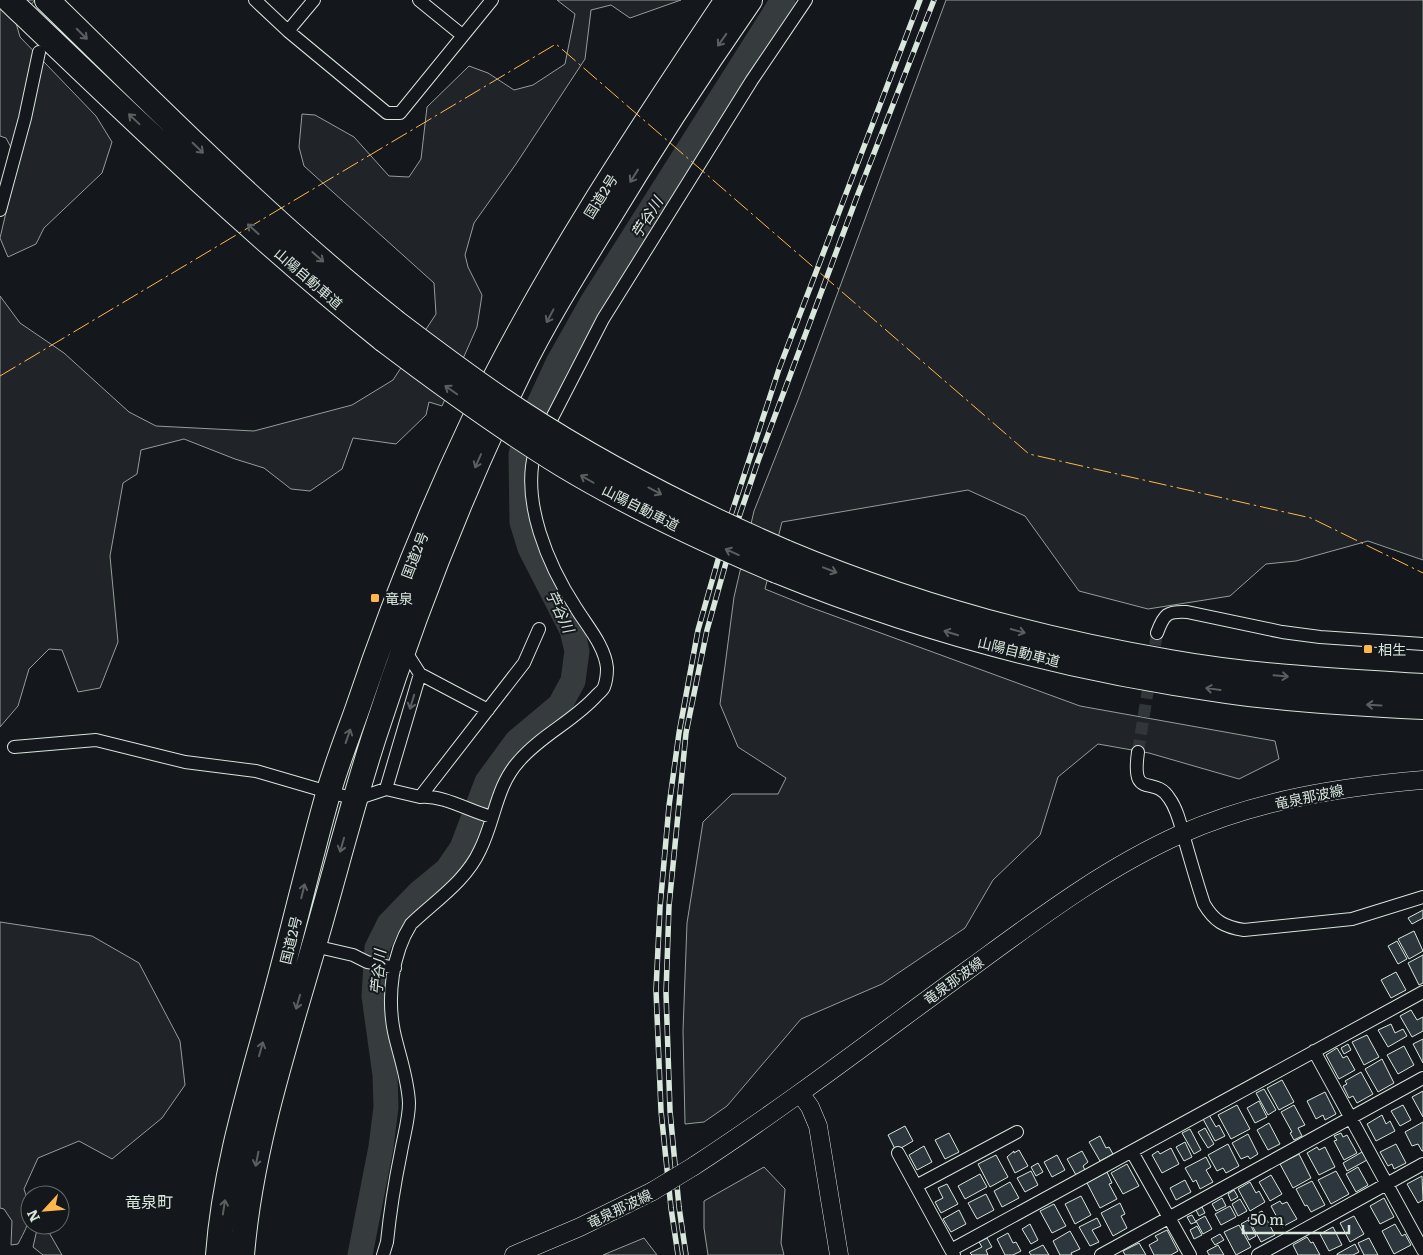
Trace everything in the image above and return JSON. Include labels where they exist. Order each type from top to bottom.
[{"type":"highway","name":"山陽自動車道","points":[[9,0],[207,188],[273,247],[389,331],[464,374],[577,448],[781,562],[873,608],[973,640],[1036,656],[1159,681],[1229,692],[1346,703],[1423,707]]},
{"type":"highway","name":"山陽自動車道","points":[[47,0],[138,91],[287,231],[356,291],[389,331]]},
{"type":"highway","name":"国道2号","points":[[218,1255],[228,1181],[248,1094],[269,1022],[328,792],[372,664],[422,534],[492,384],[540,294],[726,0]]},
{"type":"highway","name":"国道2号","points":[[242,1255],[248,1202],[260,1142],[356,798],[374,737],[404,649],[448,534],[477,463],[520,372],[560,296],[704,66],[750,0]]},
{"type":"highway","name":"山陽自動車道","points":[[781,562],[881,589],[974,619],[1042,637],[1172,662],[1232,671],[1423,686]]},
{"type":"main road","name":"竜泉那波線","points":[[514,1255],[580,1227],[652,1191],[694,1166],[800,1093],[1032,922],[1087,884],[1127,861],[1183,833],[1232,815],[1280,801],[1357,786],[1423,780]]},
{"type":"main road","points":[[800,1093],[810,1107],[818,1126],[839,1255]]},
{"type":"street","points":[[255,0],[288,31],[387,113],[400,112],[492,0]]},
{"type":"street","points":[[288,31],[314,0]]},
{"type":"street","points":[[419,0],[462,36]]},
{"type":"street","points":[[383,1255],[387,1242],[409,1104],[407,1085],[394,1030],[392,1010],[392,967],[404,936],[411,924],[470,868],[480,851],[498,794],[507,775],[519,760],[590,703],[604,687],[607,669],[602,649],[568,596],[554,569],[541,533],[530,483],[531,466],[535,451],[603,319],[752,80],[806,0]]},
{"type":"street","points":[[0,210],[23,126],[39,52]]},
{"type":"street","points":[[1157,633],[1161,621],[1166,615],[1172,612],[1187,612],[1301,634],[1423,644]]},
{"type":"street","points":[[420,797],[524,662],[539,630]]},
{"type":"street","points":[[404,649],[420,674],[488,710]]},
{"type":"street","points":[[386,789],[420,674]]},
{"type":"street","points":[[14,747],[96,740],[185,762],[256,771],[328,792],[356,798],[386,789],[420,797],[430,796],[490,816]]},
{"type":"street","points":[[1138,752],[1137,778],[1142,784],[1163,790],[1167,795],[1179,818],[1204,904],[1220,924],[1244,930],[1352,919],[1423,897]]},
{"type":"street","points":[[314,946],[392,967]]},
{"type":"street","points":[[898,1153],[953,1253],[1423,992]]},
{"type":"street","points":[[1314,1052],[1423,1250],[1413,1255]]},
{"type":"street","points":[[1101,1255],[1423,1078]]},
{"type":"street","points":[[916,1186],[1018,1132]]},
{"type":"street","points":[[1132,1152],[1190,1255]]},
{"type":"street","points":[[1258,1255],[1423,1164]]},
{"type":"shaded area","points":[[0,0],[35,0],[16,23],[20,37],[96,116],[112,142],[102,173],[44,228],[36,244],[8,257],[0,238],[18,161],[6,138],[0,136]]},
{"type":"shaded area","points":[[557,0],[681,0],[630,18],[611,5],[591,10],[585,59],[516,164],[474,223],[465,255],[468,267],[482,295],[477,327],[442,406],[429,402],[426,415],[396,444],[353,438],[342,469],[310,491],[291,489],[264,468],[184,439],[141,450],[137,474],[123,483],[110,556],[118,642],[100,688],[78,692],[62,650],[49,649],[29,669],[18,706],[0,727],[0,296],[20,323],[64,353],[129,412],[156,426],[254,431],[352,405],[393,380],[436,314],[434,283],[304,166],[299,147],[302,114],[315,115],[354,137],[389,176],[409,177],[421,159],[427,107],[469,66],[488,73],[514,90],[533,85],[565,64],[575,14]]},
{"type":"shaded area","points":[[946,0],[1423,0],[1423,560],[1368,541],[1296,561],[1266,564],[1230,596],[1148,609],[1079,591],[1025,516],[968,490],[782,522],[765,589],[1080,706],[1275,741],[1279,759],[1239,779],[1149,753],[1098,744],[1058,777],[1040,835],[993,880],[965,928],[882,984],[801,1019],[727,1106],[704,1122],[685,1124],[683,1031],[687,923],[703,822],[732,794],[778,794],[786,778],[738,747],[720,704],[734,597],[754,511],[798,400]]},
{"type":"shaded area","points":[[0,922],[92,936],[139,963],[180,1041],[185,1085],[162,1118],[112,1159],[79,1141],[38,1158],[26,1185],[20,1185],[20,1235],[23,1235],[18,1244],[11,1245],[12,1221],[4,1209],[0,1208]]},
{"type":"shaded area","points":[[764,1167],[785,1189],[781,1243],[784,1255],[708,1255],[704,1228],[704,1201]]},
{"type":"shaded area","points":[[36,1235],[50,1235],[62,1255],[43,1255],[33,1247]]},
{"type":"shaded area","points":[[644,1238],[657,1255],[603,1255]]},
{"type":"building","points":[[1423,910],[1423,918],[1412,924],[1408,918]]},
{"type":"building","points":[[1414,931],[1423,951],[1409,959],[1398,939]]},
{"type":"building","points":[[1397,941],[1407,959],[1398,964],[1388,946]]},
{"type":"building","points":[[1423,955],[1423,983],[1419,985],[1408,963]]},
{"type":"building","points":[[1396,972],[1406,990],[1391,998],[1381,980]]},
{"type":"building","points":[[1411,1010],[1417,1020],[1423,1017],[1423,1031],[1412,1037],[1400,1016]]},
{"type":"building","points":[[1391,1024],[1395,1033],[1403,1029],[1407,1036],[1388,1047],[1378,1030]]},
{"type":"building","points":[[1367,1035],[1379,1057],[1364,1065],[1352,1042]]},
{"type":"building","points":[[1423,1039],[1423,1063],[1413,1044]]},
{"type":"building","points":[[1348,1044],[1351,1050],[1344,1054],[1341,1048]]},
{"type":"building","points":[[1404,1046],[1414,1065],[1398,1074],[1387,1055]]},
{"type":"building","points":[[1337,1048],[1343,1058],[1347,1056],[1355,1070],[1339,1079],[1326,1055]]},
{"type":"building","points":[[1382,1059],[1394,1083],[1378,1092],[1365,1069]]},
{"type":"building","points":[[1361,1072],[1373,1094],[1357,1103],[1353,1096],[1349,1098],[1343,1086],[1347,1084],[1345,1081]]},
{"type":"building","points":[[1282,1080],[1294,1102],[1279,1110],[1267,1088]]},
{"type":"building","points":[[1264,1089],[1276,1110],[1268,1115],[1256,1093]]},
{"type":"building","points":[[1423,1091],[1423,1117],[1412,1097]]},
{"type":"building","points":[[1325,1092],[1336,1114],[1325,1120],[1323,1115],[1316,1119],[1307,1101]]},
{"type":"building","points":[[1259,1101],[1267,1117],[1255,1123],[1247,1108]]},
{"type":"building","points":[[1237,1105],[1250,1129],[1231,1139],[1218,1115]]},
{"type":"building","points":[[1294,1105],[1305,1125],[1298,1128],[1302,1136],[1294,1140],[1290,1133],[1292,1132],[1281,1112]]},
{"type":"building","points":[[1403,1105],[1411,1120],[1400,1126],[1391,1111]]},
{"type":"building","points":[[1209,1115],[1216,1127],[1219,1125],[1225,1136],[1215,1141],[1203,1119]]},
{"type":"building","points":[[1382,1115],[1386,1124],[1390,1121],[1395,1131],[1376,1141],[1367,1124]]},
{"type":"building","points":[[1423,1122],[1422,1151],[1418,1144],[1412,1146],[1405,1132]]},
{"type":"building","points":[[1269,1123],[1280,1144],[1268,1150],[1257,1130]]},
{"type":"building","points":[[905,1126],[913,1141],[896,1151],[888,1135]]},
{"type":"building","points":[[1205,1128],[1214,1144],[1208,1148],[1198,1132]]},
{"type":"building","points":[[1190,1129],[1201,1150],[1194,1154],[1182,1133]]},
{"type":"building","points":[[949,1133],[959,1152],[945,1159],[935,1140]]},
{"type":"building","points":[[1341,1133],[1343,1137],[1347,1135],[1357,1153],[1344,1160],[1334,1141],[1337,1140],[1334,1136]]},
{"type":"building","points":[[1248,1134],[1258,1154],[1250,1159],[1248,1156],[1241,1159],[1232,1143]]},
{"type":"building","points":[[1100,1136],[1106,1148],[1109,1147],[1113,1154],[1100,1161],[1089,1142]]},
{"type":"building","points":[[1185,1142],[1192,1157],[1184,1161],[1176,1147]]},
{"type":"building","points":[[1228,1144],[1239,1166],[1226,1173],[1223,1168],[1217,1171],[1208,1155]]},
{"type":"building","points":[[1396,1144],[1406,1163],[1394,1169],[1392,1164],[1388,1166],[1380,1152]]},
{"type":"building","points":[[924,1146],[932,1162],[917,1170],[909,1155]]},
{"type":"building","points":[[1317,1147],[1319,1150],[1325,1147],[1335,1167],[1319,1175],[1307,1153]]},
{"type":"building","points":[[1171,1148],[1179,1164],[1162,1173],[1152,1155],[1158,1151],[1160,1154]]},
{"type":"building","points":[[1019,1150],[1028,1166],[1015,1173],[1007,1157],[1014,1151],[1014,1153]]},
{"type":"building","points":[[1082,1151],[1088,1162],[1083,1166],[1085,1170],[1076,1175],[1067,1159]]},
{"type":"building","points":[[1362,1152],[1367,1160],[1347,1171],[1343,1163]]},
{"type":"building","points":[[1299,1154],[1311,1178],[1293,1188],[1280,1164]]},
{"type":"building","points":[[996,1155],[1008,1177],[990,1187],[978,1164]]},
{"type":"building","points":[[1057,1155],[1065,1170],[1052,1177],[1044,1162]]},
{"type":"building","points":[[1206,1157],[1211,1167],[1206,1170],[1213,1182],[1200,1189],[1196,1180],[1193,1182],[1185,1168]]},
{"type":"building","points":[[1038,1163],[1043,1172],[1036,1176],[1031,1167]]},
{"type":"building","points":[[1127,1164],[1139,1186],[1123,1194],[1111,1173]]},
{"type":"building","points":[[1358,1167],[1368,1185],[1356,1192],[1346,1174]]},
{"type":"building","points":[[1031,1171],[1038,1185],[1025,1192],[1017,1178]]},
{"type":"building","points":[[1336,1171],[1349,1194],[1331,1204],[1318,1180]]},
{"type":"building","points":[[1107,1172],[1112,1183],[1109,1184],[1117,1199],[1100,1208],[1087,1183]]},
{"type":"building","points":[[980,1174],[987,1187],[965,1199],[958,1186]]},
{"type":"building","points":[[1271,1175],[1282,1194],[1270,1201],[1259,1182]]},
{"type":"building","points":[[1422,1176],[1423,1200],[1418,1203],[1407,1184]]},
{"type":"building","points":[[1185,1180],[1191,1192],[1176,1200],[1170,1188]]},
{"type":"building","points":[[1312,1181],[1325,1205],[1311,1212],[1307,1205],[1305,1206],[1296,1189]]},
{"type":"building","points":[[1010,1182],[1019,1198],[1002,1207],[994,1191]]},
{"type":"building","points":[[1250,1182],[1256,1193],[1259,1191],[1265,1202],[1250,1211],[1238,1189]]},
{"type":"building","points":[[947,1184],[958,1204],[941,1213],[935,1202],[943,1198],[938,1188]]},
{"type":"building","points":[[1234,1190],[1238,1197],[1231,1201],[1228,1194]]},
{"type":"building","points":[[986,1194],[994,1210],[977,1219],[968,1203]]},
{"type":"building","points":[[1081,1196],[1091,1215],[1075,1224],[1065,1204]]},
{"type":"building","points":[[1222,1198],[1226,1206],[1216,1211],[1212,1204]]},
{"type":"building","points":[[1384,1198],[1394,1217],[1380,1224],[1370,1206]]},
{"type":"building","points":[[1240,1199],[1247,1211],[1238,1216],[1232,1204]]},
{"type":"building","points":[[1280,1201],[1282,1204],[1287,1202],[1297,1219],[1282,1227],[1271,1206]]},
{"type":"building","points":[[1120,1203],[1125,1214],[1121,1216],[1127,1228],[1113,1236],[1101,1213]]},
{"type":"building","points":[[1054,1204],[1066,1226],[1052,1233],[1040,1211]]},
{"type":"building","points":[[1230,1206],[1236,1217],[1221,1225],[1215,1214]]},
{"type":"building","points":[[1202,1207],[1205,1213],[1199,1216],[1196,1210]]},
{"type":"building","points":[[959,1210],[966,1224],[951,1232],[943,1219]]},
{"type":"building","points":[[1262,1211],[1275,1235],[1261,1242],[1248,1218]]},
{"type":"building","points":[[1192,1215],[1196,1222],[1191,1224],[1187,1217]]},
{"type":"building","points":[[1205,1216],[1212,1229],[1203,1234],[1196,1221]]},
{"type":"building","points":[[1354,1216],[1364,1234],[1350,1242],[1340,1223]]},
{"type":"building","points":[[1097,1218],[1101,1226],[1092,1230],[1099,1242],[1090,1246],[1079,1227]]},
{"type":"building","points":[[1248,1220],[1256,1236],[1249,1240],[1241,1224]]},
{"type":"building","points":[[1030,1224],[1038,1240],[1031,1244],[1022,1229]]},
{"type":"building","points":[[1395,1224],[1402,1236],[1405,1234],[1411,1245],[1394,1254],[1382,1231]]},
{"type":"building","points":[[1239,1225],[1251,1247],[1236,1255],[1224,1232]]},
{"type":"building","points":[[1197,1226],[1202,1235],[1194,1239],[1190,1230]]},
{"type":"building","points":[[1333,1227],[1342,1245],[1329,1251],[1320,1234]]},
{"type":"building","points":[[1167,1230],[1178,1251],[1171,1255],[1154,1255],[1149,1245],[1158,1240],[1155,1236]]},
{"type":"building","points":[[1070,1231],[1080,1249],[1071,1253],[1072,1255],[1060,1255],[1053,1241]]},
{"type":"building","points":[[1008,1233],[1013,1243],[1016,1242],[1021,1251],[1013,1255],[1005,1255],[997,1239]]},
{"type":"building","points":[[1220,1234],[1224,1240],[1215,1245],[1211,1239]]},
{"type":"building","points":[[1307,1237],[1311,1243],[1313,1242],[1320,1255],[1298,1255],[1293,1245]]},
{"type":"building","points":[[987,1238],[992,1247],[986,1250],[988,1255],[972,1255],[970,1253],[982,1247],[979,1242]]},
{"type":"building","points":[[1369,1238],[1378,1255],[1364,1255],[1358,1243]]},
{"type":"building","points":[[1139,1243],[1146,1255],[1125,1255],[1123,1251]]},
{"type":"building","points":[[1355,1244],[1359,1252],[1353,1255],[1337,1255],[1337,1254]]},
{"type":"building","points":[[1043,1245],[1049,1255],[1031,1255],[1029,1252]]},
{"type":"building","points":[[1218,1245],[1224,1255],[1209,1255],[1207,1251]]},
{"type":"waterway","name":"苧谷川","points":[[360,1255],[381,1147],[386,1107],[385,1075],[374,996],[377,948],[389,924],[419,893],[447,870],[462,848],[487,782],[517,741],[560,705],[573,681],[577,651],[572,630],[530,548],[522,522],[521,455],[527,430],[558,363],[593,301],[783,0]]},
{"type":"tunnel","points":[[1138,752],[1157,633]]},
{"type":"railway","points":[[678,1255],[661,1111],[656,990],[660,907],[669,806],[679,733],[698,630],[730,518],[779,369],[920,0]]},
{"type":"railway","points":[[686,1255],[679,1207],[670,1111],[666,993],[669,906],[686,733],[707,630],[738,520],[758,461],[858,194],[934,0]]},
{"type":"power","points":[[0,376],[556,44],[1029,454],[1311,518],[1423,573]]},
{"type":"place","name":"竜泉","points":[[375,598]]},
{"type":"place","name":"相生","points":[[1368,649]]},
{"type":"district","name":"竜泉町","points":[[149,1201]]}]
